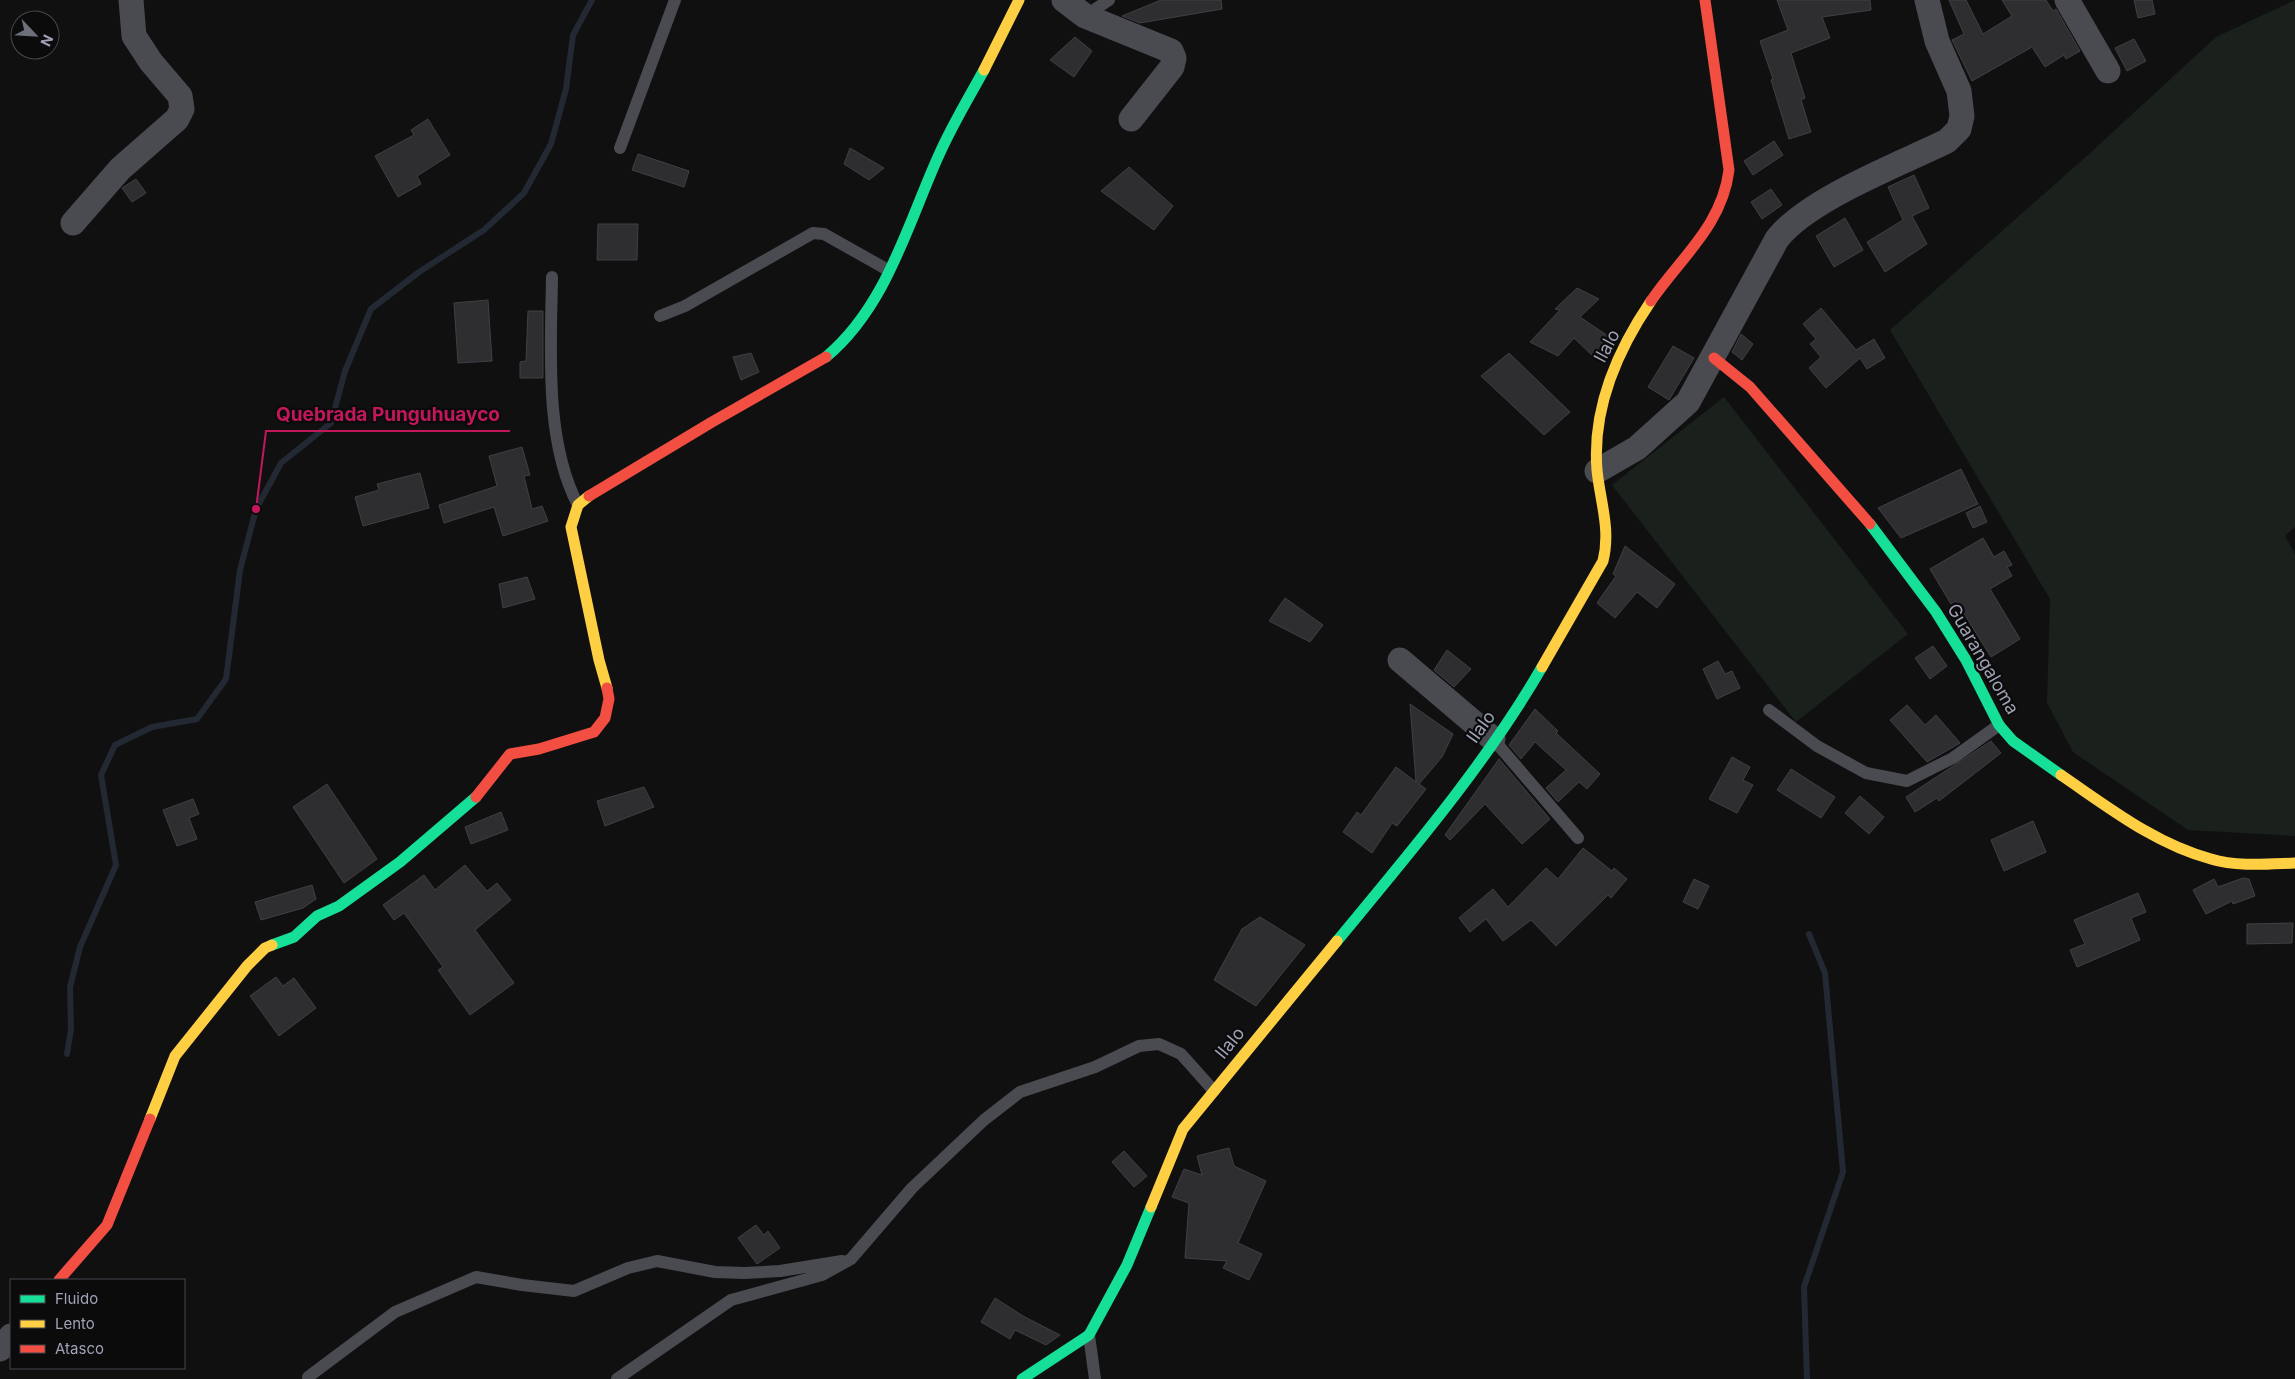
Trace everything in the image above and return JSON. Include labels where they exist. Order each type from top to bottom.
[{"type":"street","points":[[73,223],[120,169],[177,119],[182,109],[180,96],[151,62],[134,36],[131,0]]},
{"type":"street","points":[[60,1279],[107,1225],[176,1056],[247,966],[265,948],[294,937],[317,916],[339,906],[400,862],[475,798],[510,754],[540,749],[594,732],[605,718],[609,699],[606,681],[599,660],[571,527],[578,505],[595,492],[752,398],[798,374],[836,349],[868,311],[939,153],[991,58],[1019,0]]},
{"type":"street","points":[[1064,0],[1085,16],[1171,51],[1174,58],[1172,67],[1131,119]]},
{"type":"street","name":"Ilalo","points":[[1022,1379],[1088,1335],[1127,1265],[1183,1129],[1433,824],[1524,696],[1603,561],[1608,538],[1597,471],[1596,430],[1611,377],[1650,304],[1717,214],[1728,191],[1729,170],[1705,0]]},
{"type":"street","points":[[1597,471],[1637,448],[1688,402],[1787,227],[1839,193],[1947,140],[1959,128],[1962,116],[1959,92],[1937,41],[1928,0]]},
{"type":"street","points":[[2067,0],[2108,71]]},
{"type":"street","name":"Guarangaloma","points":[[1714,358],[1750,387],[1882,538],[1936,612],[1961,652],[1999,725],[2013,741],[2110,809],[2165,843],[2212,860],[2257,864],[2295,863]]},
{"type":"street","points":[[1400,660],[1493,739]]},
{"type":"street","points":[[0,1349],[10,1337]]},
{"type":"lane","points":[[620,148],[675,0]]},
{"type":"lane","points":[[1085,16],[1109,0]]},
{"type":"lane","points":[[660,316],[685,306],[814,233],[824,234],[888,270]]},
{"type":"lane","points":[[552,277],[551,372],[558,443],[569,489],[578,505]]},
{"type":"lane","points":[[1769,710],[1817,746],[1866,773],[1907,781],[1953,758],[1999,725]]},
{"type":"lane","points":[[1493,739],[1578,838]]},
{"type":"lane","points":[[617,1379],[731,1300],[822,1275],[851,1260],[912,1188],[984,1120],[1020,1092],[1095,1067],[1139,1046],[1158,1044],[1181,1054],[1214,1091]]},
{"type":"lane","points":[[308,1377],[395,1312],[476,1277],[574,1291],[628,1268],[658,1261],[715,1272],[744,1273],[780,1271],[851,1260]]},
{"type":"lane","points":[[1088,1335],[1095,1379]]},
{"type":"shaded area","points":[[2295,0],[2295,527],[2285,536],[2295,554],[2295,836],[2188,830],[2073,752],[2047,703],[2050,599],[1890,330],[2089,154],[2216,37]]},
{"type":"shaded area","points":[[1724,397],[1908,634],[1796,722],[1612,485]]},
{"type":"building","points":[[1161,0],[1221,0],[1222,9],[1140,23],[1122,16]]},
{"type":"building","points":[[1777,0],[1870,0],[1871,10],[1822,17],[1830,38],[1791,53],[1805,98],[1801,100],[1811,132],[1789,139],[1771,80],[1773,79],[1760,41],[1788,30]]},
{"type":"building","points":[[1949,0],[1966,0],[1983,34],[2012,16],[2002,0],[2046,0],[2053,11],[2056,9],[2080,51],[2066,59],[2064,55],[2045,67],[2032,47],[1972,81],[1952,40],[1964,34]]},
{"type":"building","points":[[2134,0],[2152,0],[2155,14],[2138,18]]},
{"type":"building","points":[[1075,37],[1092,51],[1074,77],[1050,60]]},
{"type":"building","points":[[2134,39],[2146,61],[2127,71],[2115,48]]},
{"type":"building","points":[[428,119],[450,155],[417,176],[421,184],[398,197],[375,156],[414,135],[411,130]]},
{"type":"building","points":[[1774,141],[1783,155],[1753,175],[1744,161]]},
{"type":"building","points":[[850,148],[884,168],[869,180],[844,164]]},
{"type":"building","points":[[638,154],[689,171],[684,187],[632,170]]},
{"type":"building","points":[[1129,167],[1173,206],[1154,230],[1101,191]]},
{"type":"building","points":[[1914,175],[1929,208],[1912,216],[1927,244],[1885,272],[1867,242],[1903,220],[1888,187]]},
{"type":"building","points":[[136,179],[146,193],[132,202],[122,188]]},
{"type":"building","points":[[1771,189],[1782,205],[1762,219],[1751,202]]},
{"type":"building","points":[[1845,218],[1863,250],[1834,267],[1816,236]]},
{"type":"building","points":[[598,224],[638,224],[637,260],[597,260]]},
{"type":"building","points":[[1577,288],[1599,299],[1580,317],[1608,336],[1595,358],[1574,338],[1558,356],[1530,342],[1560,310],[1555,309]]},
{"type":"building","points":[[488,300],[492,361],[458,363],[454,303]]},
{"type":"building","points":[[1821,308],[1856,350],[1874,339],[1885,358],[1867,369],[1860,358],[1826,388],[1809,368],[1821,357],[1810,344],[1816,339],[1803,324]]},
{"type":"building","points":[[528,311],[543,311],[543,378],[520,378],[520,362],[526,361]]},
{"type":"building","points":[[1741,334],[1753,344],[1742,360],[1732,352]]},
{"type":"building","points":[[1673,346],[1694,358],[1669,400],[1648,387]]},
{"type":"building","points":[[751,353],[759,372],[741,380],[733,357]]},
{"type":"building","points":[[1509,353],[1570,412],[1544,435],[1481,376]]},
{"type":"building","points":[[522,447],[530,475],[524,476],[532,509],[542,506],[548,521],[503,536],[494,507],[444,523],[439,505],[497,486],[489,456]]},
{"type":"building","points":[[1961,469],[1978,504],[1901,538],[1878,508]]},
{"type":"building","points":[[420,473],[429,508],[363,526],[355,497],[379,490],[377,484]]},
{"type":"building","points":[[1980,506],[1987,522],[1973,528],[1966,513]]},
{"type":"building","points":[[1983,538],[1994,557],[2004,551],[2012,565],[2007,567],[2012,576],[1990,589],[2020,639],[1991,657],[1956,601],[1951,604],[1930,569]]},
{"type":"building","points":[[1625,546],[1675,584],[1657,608],[1637,592],[1615,618],[1597,603],[1616,576],[1613,574]]},
{"type":"building","points":[[527,577],[535,599],[503,608],[499,584]]},
{"type":"building","points":[[1285,598],[1323,625],[1310,642],[1269,621]]},
{"type":"building","points":[[1933,646],[1947,666],[1930,679],[1915,658]]},
{"type":"building","points":[[1447,650],[1471,669],[1454,687],[1434,670]]},
{"type":"building","points":[[1718,661],[1725,674],[1732,671],[1740,688],[1717,699],[1703,669]]},
{"type":"building","points":[[1410,704],[1453,734],[1442,757],[1419,784],[1426,789],[1397,826],[1392,823],[1372,853],[1343,832],[1357,812],[1361,815],[1396,767],[1416,782]]},
{"type":"building","points":[[1907,705],[1925,725],[1936,715],[1960,743],[1927,762],[1890,720]]},
{"type":"building","points":[[1535,709],[1558,731],[1556,733],[1600,774],[1587,789],[1579,782],[1558,802],[1546,788],[1566,770],[1535,742],[1521,759],[1509,745]]},
{"type":"building","points":[[1991,741],[2001,753],[1939,801],[1937,798],[1915,812],[1906,797]]},
{"type":"building","points":[[1732,757],[1750,767],[1743,780],[1753,785],[1737,813],[1709,799]]},
{"type":"building","points":[[1499,759],[1550,819],[1522,844],[1485,804],[1450,840],[1445,835]]},
{"type":"building","points":[[1791,769],[1835,797],[1821,818],[1777,790]]},
{"type":"building","points":[[327,784],[377,859],[344,883],[293,807]]},
{"type":"building","points":[[644,787],[654,807],[605,826],[597,801]]},
{"type":"building","points":[[1860,796],[1884,817],[1869,834],[1845,813]]},
{"type":"building","points":[[193,799],[199,814],[189,818],[197,839],[177,846],[163,810]]},
{"type":"building","points":[[501,812],[508,830],[471,844],[465,827]]},
{"type":"building","points":[[2033,821],[2046,852],[2004,871],[1991,840]]},
{"type":"building","points":[[1583,848],[1612,871],[1614,868],[1627,879],[1611,898],[1608,895],[1556,946],[1531,920],[1503,941],[1486,919],[1470,932],[1459,918],[1493,889],[1508,907],[1546,868],[1558,879]]},
{"type":"building","points":[[465,865],[487,891],[497,883],[511,900],[475,930],[514,983],[470,1015],[438,970],[443,967],[404,913],[394,920],[383,905],[424,875],[435,890]]},
{"type":"building","points":[[2243,878],[2249,879],[2255,896],[2233,904],[2232,901],[2206,914],[2193,890],[2214,879],[2218,887]]},
{"type":"building","points":[[1694,879],[1709,886],[1698,909],[1683,902]]},
{"type":"building","points":[[312,885],[316,899],[303,908],[261,920],[255,902]]},
{"type":"building","points":[[2138,893],[2146,912],[2131,918],[2140,940],[2077,967],[2070,950],[2085,944],[2074,920]]},
{"type":"building","points":[[1260,917],[1305,945],[1256,1006],[1214,980],[1242,929]]},
{"type":"building","points":[[2293,923],[2292,943],[2247,944],[2247,924]]},
{"type":"building","points":[[276,977],[283,986],[294,978],[316,1008],[279,1036],[250,996]]},
{"type":"building","points":[[1229,1148],[1234,1166],[1266,1181],[1238,1243],[1262,1254],[1249,1280],[1223,1268],[1227,1261],[1185,1258],[1189,1203],[1172,1197],[1184,1169],[1202,1175],[1197,1156]]},
{"type":"building","points":[[1124,1151],[1147,1176],[1134,1187],[1112,1162]]},
{"type":"building","points":[[756,1225],[764,1235],[768,1231],[780,1248],[757,1264],[738,1238]]},
{"type":"building","points":[[995,1298],[1023,1316],[1060,1335],[1046,1345],[1015,1330],[1010,1339],[981,1322]]},
{"type":"waterway","points":[[67,1054],[71,1029],[70,987],[80,947],[116,865],[101,775],[115,745],[152,727],[197,719],[226,679],[240,570],[256,509],[281,463],[331,423],[345,371],[371,309],[419,272],[484,230],[524,193],[551,144],[566,89],[573,35],[592,0]]},
{"type":"waterway","points":[[1807,1379],[1804,1287],[1843,1172],[1825,973],[1809,934]]},
{"type":"traffic: fast","points":[[826,357],[847,337],[880,290],[905,237],[943,146],[984,70]]},
{"type":"traffic: fast","points":[[1870,524],[1936,612],[1966,660],[1999,725],[2013,741],[2061,775]]},
{"type":"traffic: fast","points":[[1337,941],[1471,774],[1520,703],[1542,667]]},
{"type":"traffic: fast","points":[[272,945],[294,937],[317,916],[339,906],[400,862],[476,797]]},
{"type":"traffic: fast","points":[[1022,1379],[1089,1335],[1127,1265],[1151,1207]]},
{"type":"traffic: slow","points":[[984,70],[1019,0]]},
{"type":"traffic: slow","points":[[1542,667],[1603,561],[1606,538],[1597,470],[1596,447],[1603,403],[1609,381],[1618,360],[1651,301]]},
{"type":"traffic: slow","points":[[589,496],[578,505],[571,527],[599,660],[607,688]]},
{"type":"traffic: slow","points":[[2061,775],[2114,812],[2151,834],[2190,852],[2221,862],[2253,864],[2295,863]]},
{"type":"traffic: slow","points":[[1151,1207],[1183,1129],[1337,941]]},
{"type":"traffic: slow","points":[[150,1119],[175,1056],[247,966],[265,948],[272,945]]},
{"type":"traffic: jam","points":[[1651,301],[1699,240],[1709,224],[1725,190],[1729,170],[1705,0]]},
{"type":"traffic: jam","points":[[589,496],[712,422],[826,357]]},
{"type":"traffic: jam","points":[[1714,358],[1750,387],[1870,524]]},
{"type":"traffic: jam","points":[[476,797],[510,754],[539,749],[594,732],[605,718],[609,699],[607,688]]},
{"type":"traffic: jam","points":[[60,1279],[107,1225],[150,1119]]},
{"type":"place","name":"Quebrada Punguhuayco","points":[[256,509]]}]
